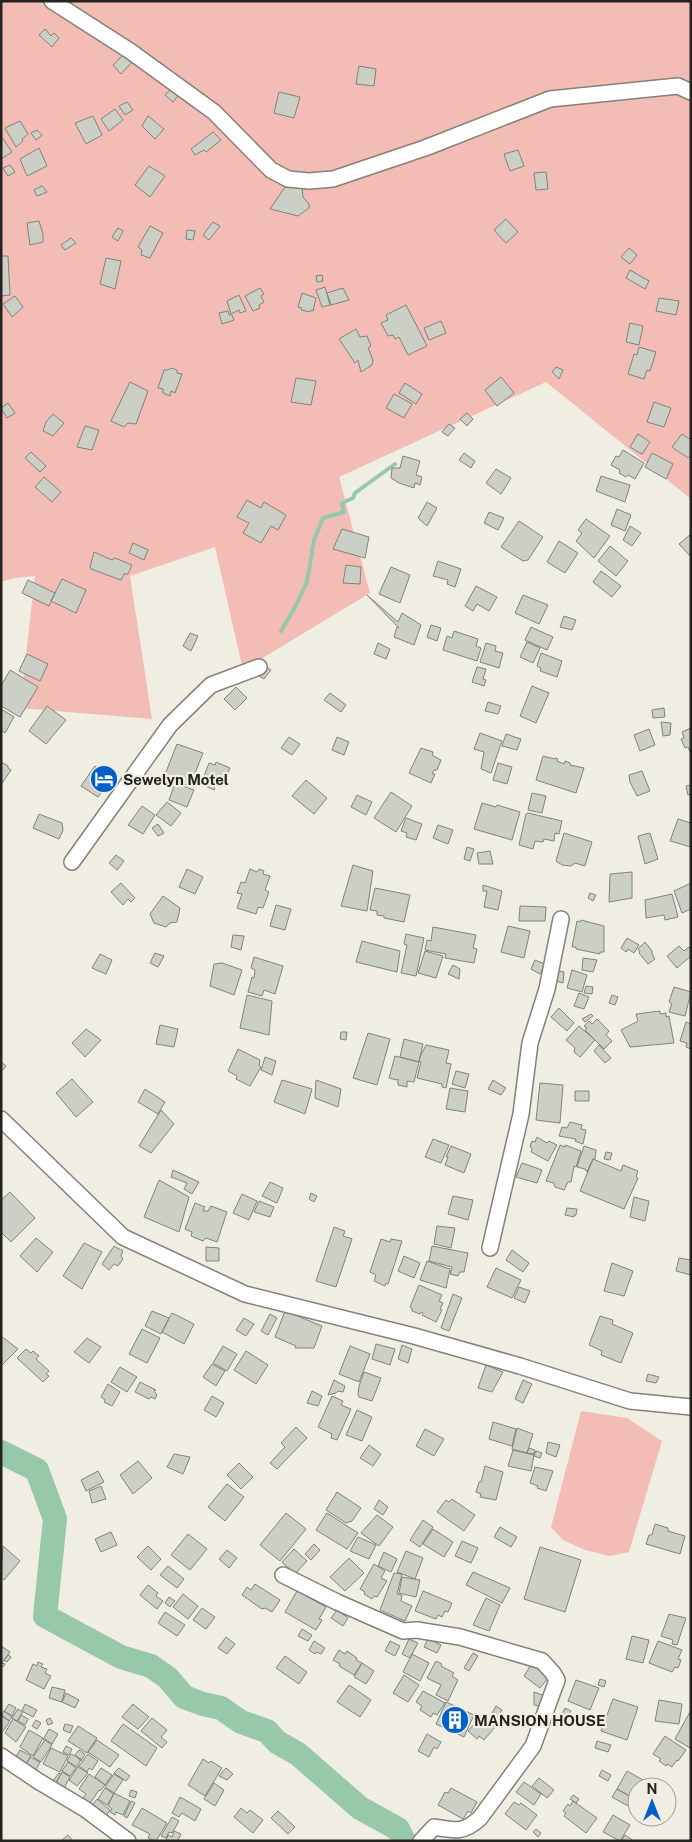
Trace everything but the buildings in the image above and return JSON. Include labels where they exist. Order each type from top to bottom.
[{"type":"street","points":[[52,1],[130,51],[214,112],[271,170],[288,179],[309,181],[333,179],[424,148],[550,99],[678,86],[691,92]]},
{"type":"street","points":[[72,862],[170,725],[211,684],[258,667]]},
{"type":"street","points":[[490,1248],[521,1114],[530,1043],[547,989],[561,919]]},
{"type":"street","points":[[1,1119],[123,1237],[245,1294],[414,1336],[520,1366],[630,1401],[691,1407]]},
{"type":"street","points":[[283,1575],[337,1602],[403,1631],[425,1631],[460,1637],[542,1660],[553,1673],[556,1680],[533,1746],[480,1818],[471,1826],[462,1830],[434,1826],[421,1841]]},
{"type":"street","points":[[1,1756],[85,1810],[128,1841]]},
{"type":"shaded area","points":[[1,1],[691,1],[691,499],[546,382],[339,477],[370,593],[243,670],[215,547],[130,576],[152,719],[20,708],[35,576],[15,578],[1,582]]},
{"type":"shaded area","points":[[581,1411],[627,1418],[662,1441],[629,1552],[610,1556],[585,1550],[563,1540],[551,1527]]},
{"type":"waterway","points":[[281,631],[307,582],[314,540],[323,518],[344,512],[342,503],[353,498],[355,493],[395,464]]},
{"type":"waterway","points":[[1,1452],[37,1470],[55,1519],[45,1616],[121,1657],[151,1666],[168,1678],[184,1697],[221,1708],[241,1722],[267,1731],[277,1742],[298,1754],[360,1808],[398,1829],[404,1841]]},
{"type":"place","name":"Sewelyn Motel","points":[[104,779]]},
{"type":"place","name":"MANSION HOUSE","points":[[455,1720]]}]
